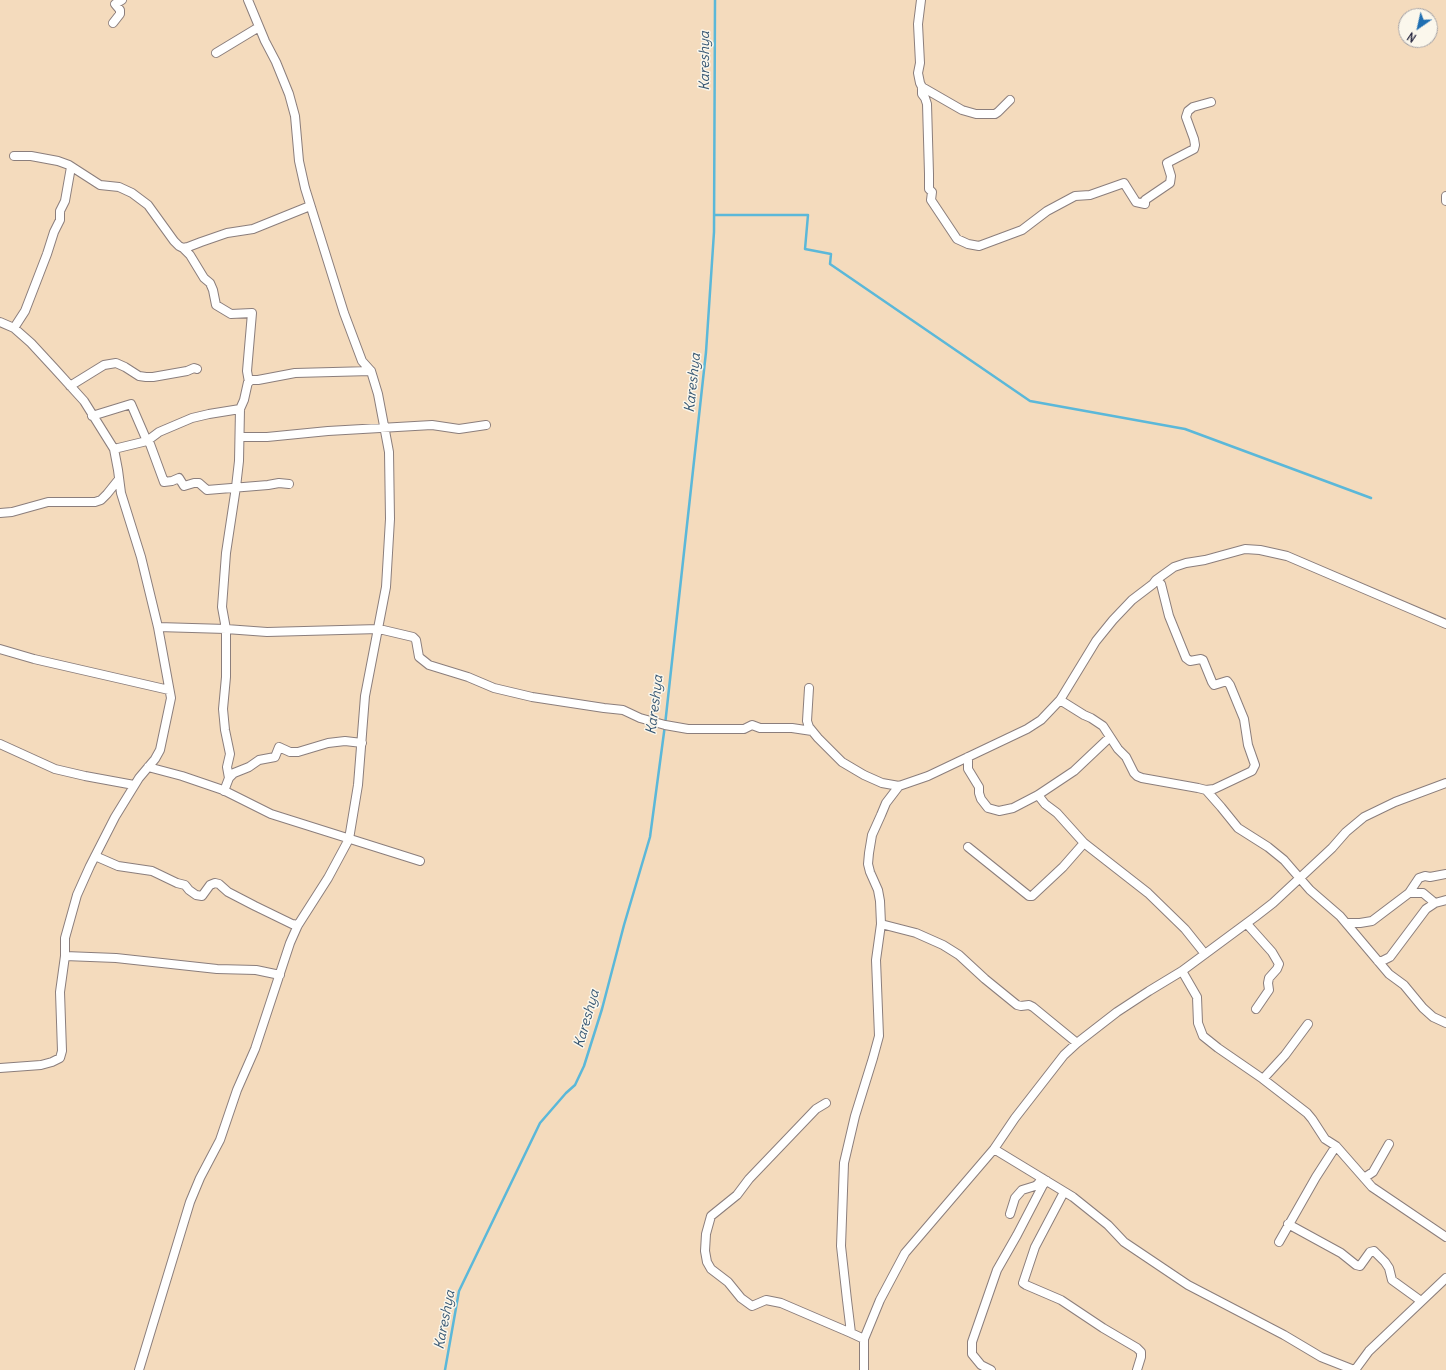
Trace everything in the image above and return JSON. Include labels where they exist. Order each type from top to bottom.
[{"type":"street","points":[[113,23],[120,14],[120,10],[115,4],[122,0]]},
{"type":"street","points":[[139,1370],[190,1202],[200,1178],[220,1140],[237,1090],[255,1049],[290,943],[298,925],[328,878],[348,839],[358,785],[365,696],[386,587],[390,519],[389,452],[378,394],[371,371],[362,361],[344,313],[310,206],[299,161],[293,105],[276,62],[248,0]]},
{"type":"street","points":[[921,0],[918,24],[920,64],[918,73],[922,87],[922,94],[927,104],[928,174],[929,189],[932,192],[931,200],[957,239],[968,244],[979,246],[1022,230],[1047,211],[1075,196],[1090,195],[1124,183],[1136,202],[1145,204],[1145,200],[1170,183],[1171,176],[1168,163],[1194,149],[1194,139],[1186,117],[1188,111],[1194,107],[1211,102]]},
{"type":"street","points":[[216,53],[259,27]]},
{"type":"street","points":[[922,87],[962,110],[976,114],[995,114],[1010,100]]},
{"type":"street","points":[[14,156],[31,156],[58,161],[71,167],[100,185],[119,187],[132,193],[148,205],[179,246],[190,255],[204,278],[210,283],[216,305],[232,314],[252,313],[247,370],[249,382],[240,409],[240,437],[236,487],[226,554],[222,607],[226,629],[226,677],[223,709],[224,730],[230,754],[227,767],[229,778]]},
{"type":"street","points":[[14,328],[25,312],[54,232],[60,220],[60,211],[64,201],[71,167]]},
{"type":"street","points":[[1446,196],[1446,201]]},
{"type":"street","points":[[183,248],[188,248],[227,233],[253,229],[310,206]]},
{"type":"street","points":[[0,322],[14,328],[31,343],[84,401],[114,449],[121,493],[141,557],[158,626],[171,698],[160,750],[155,759],[134,785],[115,817],[76,896],[65,938],[65,956],[60,992],[62,1051],[60,1058],[41,1066],[0,1068]]},
{"type":"street","points":[[70,386],[104,365],[116,363],[139,376],[146,377],[187,371],[194,368],[197,369]]},
{"type":"street","points":[[249,382],[295,373],[371,371]]},
{"type":"street","points":[[92,416],[131,404],[147,441],[150,444],[164,482],[179,478],[184,486],[200,483],[206,490],[279,483],[289,484]]},
{"type":"street","points":[[114,449],[147,441],[159,432],[192,418],[240,409]]},
{"type":"street","points":[[240,437],[267,437],[328,431],[432,425],[459,429],[486,425]]},
{"type":"street","points":[[0,513],[12,512],[48,502],[95,502],[101,500],[119,479]]},
{"type":"street","points":[[809,688],[807,721],[812,731],[842,762],[864,775],[882,783],[899,786],[928,776],[968,758],[1041,720],[1060,700],[1096,641],[1112,620],[1132,600],[1156,580],[1174,567],[1186,563],[1205,560],[1245,549],[1260,550],[1287,556],[1446,624]]},
{"type":"street","points":[[1060,700],[1099,723],[1118,750],[1126,757],[1137,776],[1142,778],[1206,790],[1214,789],[1252,771],[1255,765],[1248,745],[1244,719],[1230,685],[1227,681],[1214,685],[1203,660],[1190,661],[1186,658],[1169,616],[1161,584],[1156,580]]},
{"type":"street","points":[[158,626],[267,632],[379,629],[413,637],[416,640],[419,657],[429,665],[468,677],[494,688],[539,698],[623,710],[640,718],[665,725],[688,729],[744,729],[752,725],[760,728],[792,728],[812,731]]},
{"type":"street","points":[[0,649],[34,659],[169,690]]},
{"type":"street","points":[[968,758],[968,769],[979,787],[981,799],[988,808],[999,811],[1013,808],[1038,795],[1074,771],[1110,737]]},
{"type":"street","points":[[224,791],[229,778],[234,772],[249,767],[259,760],[275,757],[279,747],[290,752],[298,752],[328,743],[345,741],[362,743]]},
{"type":"street","points":[[0,744],[55,769],[134,785]]},
{"type":"street","points":[[148,767],[182,776],[224,791],[271,814],[420,862]]},
{"type":"street","points":[[864,1370],[864,1339],[880,1300],[905,1253],[994,1149],[1014,1118],[1064,1055],[1130,1004],[1182,971],[1247,924],[1273,903],[1346,832],[1364,817],[1395,802],[1446,783]]},
{"type":"street","points":[[851,1333],[841,1246],[844,1163],[855,1116],[873,1058],[878,1036],[876,960],[880,924],[880,901],[878,890],[868,864],[872,836],[886,803],[899,786]]},
{"type":"street","points":[[1206,790],[1238,828],[1268,847],[1284,860],[1299,878],[1347,923],[1389,974],[1404,985],[1423,1008],[1433,1017],[1446,1022]]},
{"type":"street","points":[[1038,795],[1045,804],[1057,813],[1084,843],[1148,893],[1185,930],[1205,954]]},
{"type":"street","points":[[968,847],[1029,896],[1032,896],[1067,863],[1084,843]]},
{"type":"street","points":[[95,856],[118,866],[152,871],[177,884],[185,885],[196,895],[202,896],[210,885],[215,883],[219,884],[228,892],[292,924],[298,925]]},
{"type":"street","points":[[1347,923],[1372,921],[1409,893],[1418,878],[1446,874]]},
{"type":"street","points":[[1409,893],[1423,893],[1435,903]]},
{"type":"street","points":[[1378,961],[1382,962],[1390,957],[1426,909],[1435,903],[1446,900]]},
{"type":"street","points":[[880,924],[916,933],[943,945],[959,955],[985,979],[1017,1005],[1029,1005],[1033,1007],[1078,1043]]},
{"type":"street","points":[[1247,924],[1272,952],[1279,964],[1277,970],[1269,978],[1269,990],[1256,1009]]},
{"type":"street","points":[[65,956],[116,958],[217,969],[256,970],[280,975]]},
{"type":"street","points":[[1182,971],[1197,997],[1198,1022],[1203,1036],[1307,1113],[1325,1139],[1336,1146],[1366,1182],[1372,1187],[1446,1237]]},
{"type":"street","points":[[1263,1079],[1285,1055],[1308,1024]]},
{"type":"street","points":[[826,1103],[816,1109],[749,1178],[737,1194],[711,1216],[706,1234],[704,1251],[711,1269],[728,1282],[741,1298],[752,1306],[766,1300],[781,1303],[864,1339]]},
{"type":"street","points":[[1364,1178],[1373,1172],[1389,1144]]},
{"type":"street","points":[[1279,1242],[1288,1224],[1336,1146]]},
{"type":"street","points":[[994,1149],[1064,1192],[1108,1225],[1124,1242],[1188,1285],[1321,1357],[1354,1370],[1369,1351],[1446,1278]]},
{"type":"street","points":[[1010,1214],[1016,1198],[1022,1190],[1035,1186],[1045,1180]]},
{"type":"street","points":[[991,1370],[981,1365],[972,1354],[972,1342],[997,1270],[1045,1180]]},
{"type":"street","points":[[1064,1192],[1035,1247],[1023,1283],[1061,1300],[1103,1328],[1137,1348],[1141,1352],[1137,1370]]},
{"type":"street","points":[[1288,1224],[1341,1253],[1356,1265],[1360,1266],[1370,1252],[1374,1251],[1389,1268],[1392,1280],[1421,1301]]},
{"type":"waterway","name":"Kareshya","points":[[445,1370],[459,1291],[540,1123],[566,1093],[575,1085],[584,1066],[602,1009],[624,925],[650,837],[665,725],[706,352],[714,232],[715,0]]},
{"type":"waterway","points":[[714,215],[808,215],[805,249],[831,254],[830,264],[1030,401],[1185,429],[1371,498]]}]
